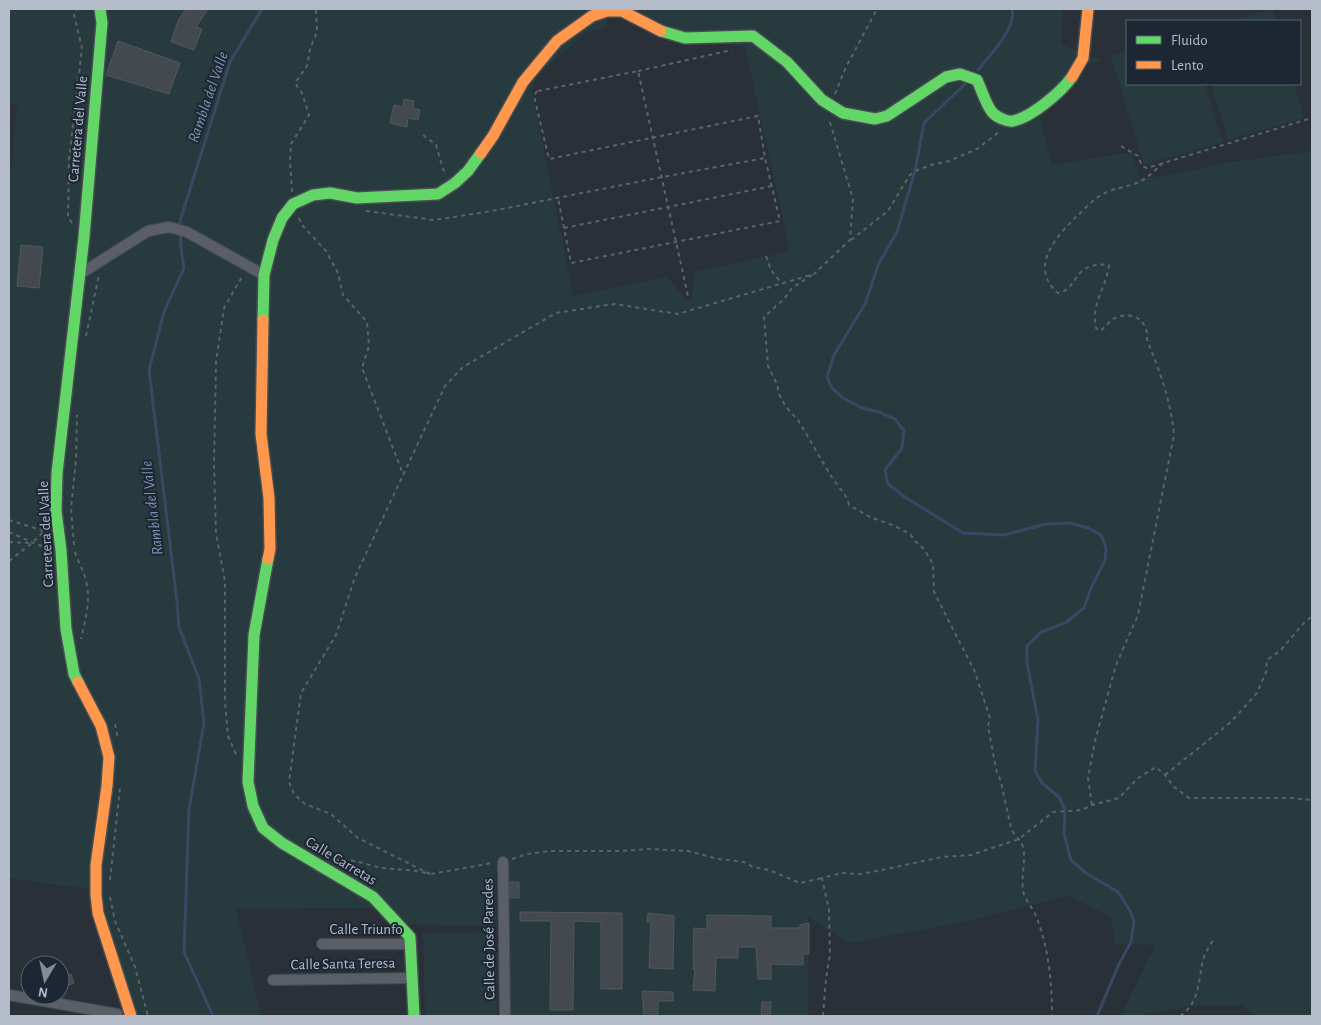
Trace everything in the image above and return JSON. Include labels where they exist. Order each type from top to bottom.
[{"type":"street","name":"Carretera del Valle","points":[[100,9],[102,23],[84,237],[57,473],[56,511],[61,550],[66,629],[74,674],[101,726],[109,756],[108,786],[96,865],[96,894],[98,913],[130,1016]]},
{"type":"street","points":[[293,204],[313,195],[330,193],[357,198],[438,194],[456,183],[468,171],[493,136],[520,88],[558,41],[594,12],[622,11],[660,31],[684,38],[753,36],[787,62],[806,84],[827,103],[843,113],[875,119],[887,116],[946,77],[960,74],[977,80],[992,112],[1005,120],[1012,121],[1028,115],[1067,84],[1072,77],[1083,58],[1088,9]]},
{"type":"street","points":[[520,88],[534,90]]},
{"type":"street","name":"Calle Carretas","points":[[293,204],[282,218],[273,240],[264,275],[261,434],[269,498],[270,549],[254,635],[248,782],[253,806],[262,828],[282,843],[373,897],[410,937],[414,1016]]},
{"type":"street","points":[[80,274],[148,231],[169,226],[187,232],[264,275]]},
{"type":"street","name":"Calle de José Paredes","points":[[504,862],[505,1016]]},
{"type":"street","name":"Calle Triunfo","points":[[322,944],[410,944]]},
{"type":"street","name":"Calle Santa Teresa","points":[[273,980],[413,978]]},
{"type":"street","points":[[9,995],[117,1014]]},
{"type":"path","points":[[78,9],[74,15],[82,48],[70,159],[68,217],[76,230],[84,237]]},
{"type":"path","points":[[316,9],[317,32],[310,49],[307,66],[294,83],[302,94],[309,115],[291,144],[290,161],[293,204],[302,225],[326,251],[338,273],[343,295],[367,322],[370,346],[362,368],[403,475]]},
{"type":"path","points":[[850,240],[853,198],[827,103],[877,9]]},
{"type":"path","points":[[558,198],[571,263],[780,221],[765,158],[758,116],[549,159],[534,90],[732,50]]},
{"type":"path","points":[[638,70],[688,296]]},
{"type":"path","points":[[1121,146],[1138,156],[1142,166],[1147,168],[1312,118]]},
{"type":"path","points":[[1012,121],[977,149],[949,162],[931,165],[914,171],[888,211],[850,240],[814,274],[792,288],[784,299],[764,317],[768,366],[786,407],[798,420],[831,476],[847,498],[849,505],[870,517],[910,534],[924,549],[933,564],[934,592],[976,672],[990,718],[988,726],[1010,828],[1022,846],[1024,864],[1023,891],[1038,918],[1043,937],[1050,971],[1052,1016]]},
{"type":"path","points":[[423,135],[436,145],[443,169],[456,183]]},
{"type":"path","points":[[360,210],[434,220],[765,158]]},
{"type":"path","points":[[1092,805],[1088,778],[1095,741],[1116,664],[1138,615],[1174,435],[1166,391],[1147,340],[1148,334],[1145,325],[1139,319],[1124,316],[1114,319],[1100,331],[1096,328],[1094,314],[1098,296],[1108,275],[1109,265],[1097,264],[1084,269],[1064,292],[1058,293],[1052,288],[1045,272],[1046,253],[1090,203],[1103,194],[1141,182],[1163,163]]},
{"type":"path","points":[[564,228],[772,186]]},
{"type":"path","points":[[766,256],[771,270],[782,284]]},
{"type":"path","points":[[85,343],[99,273],[99,262]]},
{"type":"path","points":[[236,755],[228,736],[225,702],[225,581],[216,534],[214,464],[216,362],[224,308],[247,266]]},
{"type":"path","points":[[430,874],[358,838],[331,814],[305,804],[294,794],[289,782],[301,693],[336,635],[355,577],[445,386],[463,367],[556,313],[614,304],[678,314],[814,274]]},
{"type":"path","points":[[78,407],[71,522],[75,553],[85,575],[88,607],[81,640]]},
{"type":"path","points":[[9,520],[58,534]]},
{"type":"path","points":[[9,561],[44,531]]},
{"type":"path","points":[[9,532],[32,543]]},
{"type":"path","points":[[9,542],[32,543],[75,553]]},
{"type":"path","points":[[1165,775],[1231,722],[1257,692],[1266,672],[1267,660],[1281,650],[1312,616]]},
{"type":"path","points":[[112,720],[116,726],[120,744]]},
{"type":"path","points":[[311,860],[346,858],[380,868],[411,869],[430,874],[487,863],[504,862],[527,854],[550,851],[648,849],[688,851],[718,859],[744,862],[753,867],[769,870],[800,883],[842,873],[861,874],[942,857],[970,855],[1019,839],[1053,812],[1082,810],[1092,805],[1119,798],[1138,778],[1156,767],[1174,787],[1189,798],[1291,798],[1312,800]]},
{"type":"path","points":[[109,882],[120,788]]},
{"type":"path","points":[[822,878],[829,910],[830,954],[823,1016]]},
{"type":"path","points":[[108,890],[115,921],[135,967],[148,1016]]},
{"type":"path","points":[[1180,1016],[1186,1012],[1196,997],[1200,984],[1203,958],[1214,939]]},
{"type":"green space","points":[[9,9],[1063,9],[1061,44],[1102,61],[1087,63],[1039,112],[1051,165],[1132,152],[1140,179],[1225,163],[1312,151],[1312,1016],[1255,1016],[1242,1005],[1190,1006],[1135,1016],[1121,1016],[1155,945],[1115,944],[1111,917],[1068,896],[968,921],[850,943],[808,917],[808,1016],[511,1016],[509,868],[494,874],[497,926],[393,924],[376,908],[236,909],[261,1016],[136,1016],[95,890],[9,878],[9,197],[17,104],[9,103]],"holes":[[[607,18],[627,18],[690,42],[745,46],[790,251],[695,272],[692,298],[687,300],[667,277],[573,296],[532,90],[537,75],[586,33],[608,27]]]},
{"type":"green space","points":[[1272,9],[1276,20],[1233,20]]},
{"type":"green space","points":[[1126,51],[1126,85],[1205,85],[1223,142],[1144,165],[1111,56]]},
{"type":"green space","points":[[1211,85],[1294,85],[1304,118],[1228,140]]},
{"type":"green space","points":[[495,932],[497,1016],[425,1016],[423,934]]},
{"type":"building","points":[[186,9],[208,9],[196,27],[202,29],[194,50],[171,42],[178,21]]},
{"type":"building","points":[[118,41],[180,63],[169,94],[106,75]]},
{"type":"building","points":[[404,99],[414,101],[413,108],[420,110],[418,120],[408,118],[407,127],[390,123],[394,105],[403,107]]},
{"type":"building","points":[[21,245],[43,247],[39,288],[17,286]]},
{"type":"building","points":[[510,882],[519,882],[519,898],[510,898]]},
{"type":"building","points":[[520,912],[622,913],[622,989],[601,989],[601,922],[574,921],[573,1010],[550,1010],[551,921],[520,921]]},
{"type":"building","points":[[648,913],[674,916],[673,969],[649,968],[651,922],[647,922]]},
{"type":"building","points":[[707,915],[771,916],[771,928],[800,928],[800,925],[809,923],[809,954],[803,954],[803,965],[771,964],[771,979],[758,979],[756,947],[738,947],[738,958],[716,958],[715,991],[693,990],[695,969],[693,969],[694,928],[707,929]]},
{"type":"building","points":[[70,974],[74,983],[70,985]]},
{"type":"building","points":[[642,991],[673,992],[673,1001],[658,1001],[658,1016],[644,1016]]},
{"type":"building","points":[[762,1002],[771,1002],[770,1016],[761,1016]]},
{"type":"waterway","name":"Rambla del Valle","points":[[213,1016],[184,952],[189,810],[204,723],[199,679],[179,627],[149,370],[164,312],[184,268],[180,221],[230,62],[262,9]]},
{"type":"waterway","points":[[978,70],[1006,33],[1010,25],[1012,9]]},
{"type":"waterway","points":[[965,84],[924,123],[915,171],[897,232],[879,263],[865,304],[834,355],[827,377],[832,388],[843,398],[862,408],[879,412],[895,419],[904,431],[902,448],[885,470],[888,484],[905,497],[963,533],[1004,535],[1046,524],[1070,523],[1088,528],[1101,535],[1106,548],[1105,560],[1091,588],[1084,608],[1065,623],[1041,632],[1027,646],[1027,663],[1038,720],[1035,771],[1042,783],[1059,797],[1065,810],[1064,834],[1071,860],[1086,873],[1118,892],[1134,921],[1131,942],[1119,964],[1097,1016]]},
{"type":"traffic: fast","points":[[78,682],[74,674],[66,629],[61,550],[56,511],[57,473],[84,237],[102,23],[100,9]]},
{"type":"traffic: fast","points":[[661,31],[685,38],[753,36],[787,62],[822,100],[843,113],[875,119],[887,116],[946,77],[960,74],[977,80],[994,114],[1005,120],[1013,121],[1029,115],[1046,103],[1072,77]]},
{"type":"traffic: fast","points":[[263,320],[264,275],[273,240],[282,218],[293,204],[313,195],[330,193],[357,198],[438,194],[455,183],[468,171],[481,153]]},
{"type":"traffic: fast","points":[[268,559],[254,635],[248,782],[253,806],[263,828],[282,843],[373,897],[410,937],[414,1016]]},
{"type":"traffic: slow","points":[[1072,77],[1083,58],[1088,9]]},
{"type":"traffic: slow","points":[[481,153],[493,136],[523,82],[557,41],[592,16],[607,11],[622,11],[661,31]]},
{"type":"traffic: slow","points":[[263,320],[261,434],[269,498],[270,549],[268,559]]},
{"type":"traffic: slow","points":[[78,682],[101,726],[109,757],[96,865],[96,895],[98,913],[131,1016]]}]
